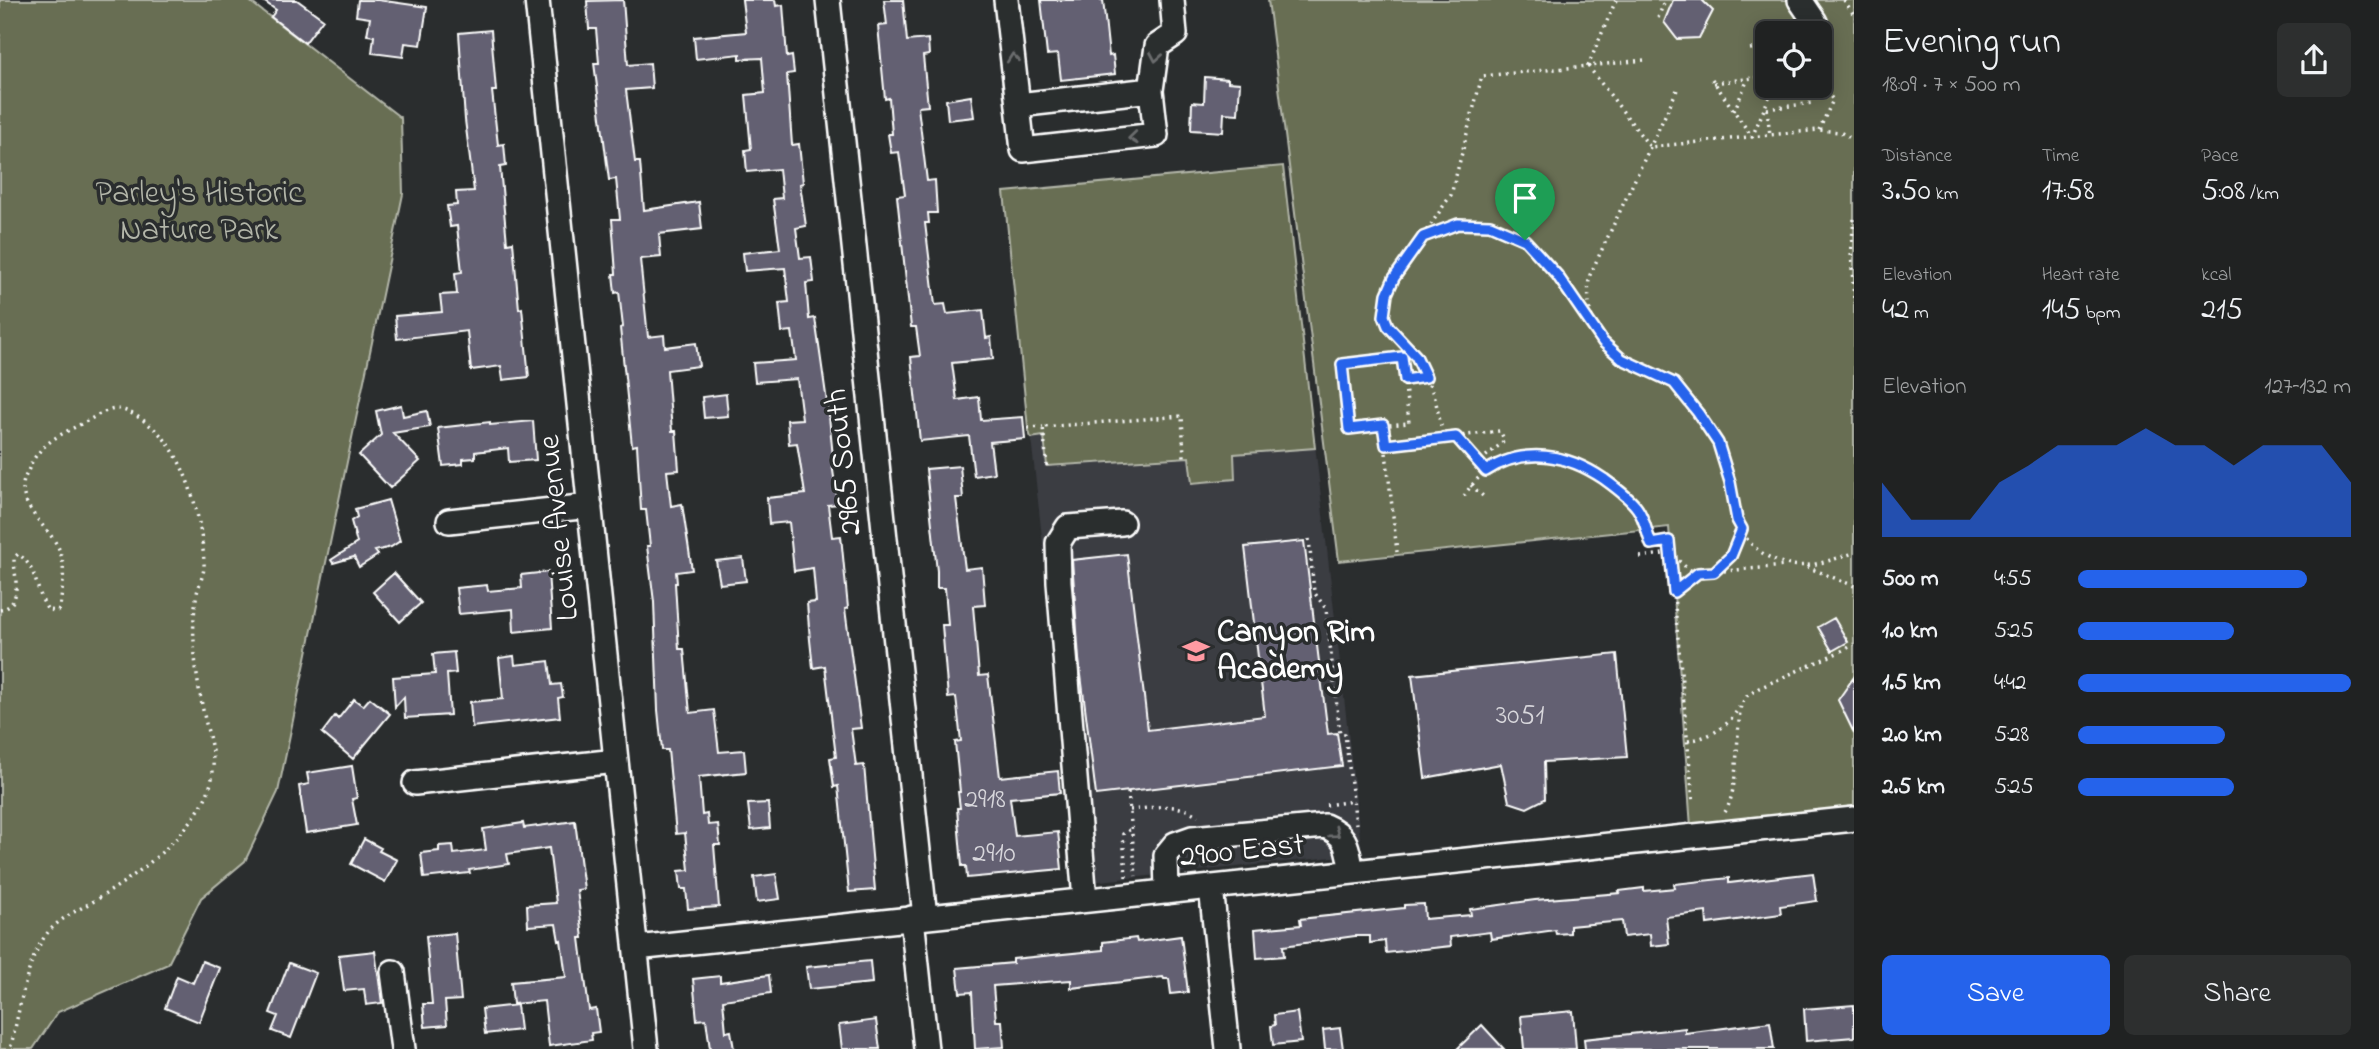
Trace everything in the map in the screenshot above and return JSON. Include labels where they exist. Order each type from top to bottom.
[{"type":"street","name":"Louise Avenue","points":[[537,0],[646,1049]]},
{"type":"street","name":"2965 South","points":[[828,0],[918,918],[926,1049]]},
{"type":"street","points":[[1006,0],[1023,150],[1156,135],[1151,90],[1157,46],[1175,34],[1172,0]]},
{"type":"street","points":[[1800,0],[1814,21]]},
{"type":"street","points":[[1018,104],[1151,90]]},
{"type":"street","points":[[449,521],[590,506]]},
{"type":"street","points":[[1085,900],[1067,701],[1058,543],[1068,527],[1122,523]]},
{"type":"street","points":[[415,783],[616,761]]},
{"type":"street","name":"2900 East","points":[[636,948],[1854,819]]},
{"type":"street","points":[[1167,892],[1165,863],[1170,849],[1186,840],[1205,837],[1325,826],[1342,836],[1352,872]]},
{"type":"street","points":[[1211,887],[1228,1049]]},
{"type":"street","points":[[393,972],[403,1049]]},
{"type":"path","points":[[1588,66],[1616,0]]},
{"type":"path","points":[[1658,18],[1665,0]]},
{"type":"path","points":[[1843,0],[1854,15]]},
{"type":"path","points":[[1749,49],[1755,48]]},
{"type":"path","points":[[1444,440],[1435,398],[1416,356],[1388,326],[1384,316],[1387,294],[1394,278],[1451,195],[1482,76],[1644,60]]},
{"type":"path","points":[[1588,66],[1650,148]]},
{"type":"path","points":[[1752,137],[1713,81],[1755,78]]},
{"type":"path","points":[[1734,111],[1748,79]]},
{"type":"path","points":[[1591,323],[1587,303],[1589,277],[1676,90]]},
{"type":"path","points":[[1752,137],[1770,98]]},
{"type":"path","points":[[1819,130],[1833,100],[1831,98]]},
{"type":"path","points":[[1766,108],[1812,103]]},
{"type":"path","points":[[1766,108],[1770,135]]},
{"type":"path","points":[[1650,148],[1819,130],[1840,132],[1854,140]]},
{"type":"path","points":[[1854,219],[1851,251],[1854,300]]},
{"type":"path","points":[[1423,237],[1458,224],[1490,225],[1525,240],[1557,275],[1603,342],[1622,359],[1674,383],[1718,443],[1730,482],[1737,520],[1742,529],[1757,550],[1788,566]]},
{"type":"path","points":[[1402,357],[1409,423],[1383,425],[1349,429],[1342,364],[1402,357]]},
{"type":"path","points":[[1405,380],[1426,377]]},
{"type":"path","points":[[0,610],[11,605],[15,597],[14,558],[18,554],[36,577],[48,610],[58,611],[60,607],[64,573],[58,547],[30,509],[23,488],[25,477],[36,455],[62,432],[108,410],[119,409],[130,413],[153,428],[174,449],[196,511],[205,566],[195,600],[194,640],[201,700],[214,762],[213,773],[206,797],[197,813],[166,848],[114,888],[50,931],[36,952],[10,1049]]},
{"type":"path","points":[[1028,428],[1182,416],[1184,457]]},
{"type":"path","points":[[1383,425],[1397,552]]},
{"type":"path","points":[[1043,427],[1047,466]]},
{"type":"path","points":[[1386,445],[1444,440],[1480,432],[1500,431],[1504,439],[1502,443],[1479,462]]},
{"type":"path","points":[[1456,437],[1486,471]]},
{"type":"path","points":[[1464,496],[1486,471],[1511,459],[1530,455],[1552,455],[1593,472],[1614,486],[1638,509],[1651,544],[1669,541],[1693,801]]},
{"type":"path","points":[[1471,485],[1485,498]]},
{"type":"path","points":[[1714,572],[1731,556],[1742,529]]},
{"type":"path","points":[[1309,539],[1314,592],[1326,609],[1340,734],[1345,734],[1357,828]]},
{"type":"path","points":[[1806,567],[1854,553]]},
{"type":"path","points":[[1640,557],[1671,554],[1688,569],[1698,573],[1806,567],[1854,586]]},
{"type":"path","points":[[1674,592],[1698,573]]},
{"type":"path","points":[[1688,741],[1716,733],[1734,717],[1747,696],[1759,688],[1854,643]]},
{"type":"path","points":[[1723,814],[1729,806],[1733,787],[1741,705]]},
{"type":"path","points":[[1128,792],[1137,878]]},
{"type":"path","points":[[1317,806],[1353,801]]},
{"type":"path","points":[[1129,810],[1185,807],[1198,816]]},
{"type":"path","points":[[1126,879],[1124,834],[1131,828]]},
{"type":"shaded area","name":"Canyon Rim Academy","points":[[1283,166],[1362,854],[1080,883],[1004,192]]},
{"type":"green space","name":"Parley's Historic Nature Park","points":[[0,0],[248,0],[401,118],[403,194],[278,792],[245,861],[201,898],[168,964],[58,1012],[33,1049],[0,1049]]},
{"type":"green space","points":[[1268,0],[1854,0],[1854,806],[1691,827],[1669,527],[1339,561]]},
{"type":"green space","points":[[1283,166],[1315,448],[1234,454],[1235,479],[1192,483],[1189,457],[1047,466],[1044,436],[1031,438],[1028,428],[1004,192]]},
{"type":"building","points":[[262,0],[297,0],[323,19],[305,43],[271,17],[276,10]]},
{"type":"building","points":[[358,0],[427,7],[421,45],[405,43],[403,57],[372,53],[374,36],[367,35],[370,18],[356,16]]},
{"type":"building","points":[[623,0],[628,65],[650,63],[652,88],[626,90],[635,162],[640,162],[644,210],[699,202],[702,229],[659,234],[661,257],[640,259],[648,337],[664,335],[665,347],[696,343],[699,366],[667,370],[672,431],[676,431],[679,470],[667,471],[671,506],[682,504],[692,570],[676,572],[675,583],[679,649],[684,649],[690,713],[714,710],[719,752],[744,750],[746,772],[699,777],[702,815],[707,814],[708,825],[718,824],[720,845],[714,845],[719,907],[688,909],[686,889],[681,889],[679,871],[689,870],[685,833],[676,834],[668,750],[662,750],[654,602],[647,546],[650,546],[646,510],[641,510],[637,445],[632,446],[620,328],[623,327],[619,292],[615,293],[613,274],[616,274],[612,219],[620,219],[616,179],[609,180],[594,63],[599,63],[596,29],[589,29],[587,1]]},
{"type":"building","points":[[742,0],[775,0],[776,6],[783,5],[787,57],[792,56],[794,73],[787,74],[792,145],[799,144],[803,183],[800,184],[806,226],[796,228],[800,258],[811,257],[814,282],[806,283],[809,319],[815,318],[829,416],[831,457],[838,504],[828,505],[832,537],[841,536],[848,608],[845,609],[861,728],[851,729],[856,766],[864,765],[875,890],[849,892],[838,786],[834,787],[830,758],[836,757],[825,666],[813,668],[807,603],[816,602],[813,568],[794,571],[789,522],[769,524],[767,498],[805,494],[797,443],[789,444],[787,420],[802,419],[797,379],[755,382],[753,363],[796,360],[792,331],[782,332],[779,303],[789,302],[785,268],[745,271],[743,253],[780,249],[773,199],[782,198],[779,169],[747,172],[745,150],[751,149],[746,95],[765,93],[762,58],[740,59],[740,54],[696,59],[694,37],[746,32]]},
{"type":"building","points":[[884,0],[903,0],[907,41],[928,39],[929,55],[923,56],[928,106],[918,107],[927,181],[935,180],[937,213],[928,213],[929,223],[925,223],[935,305],[945,304],[947,314],[983,310],[986,338],[991,337],[993,359],[952,363],[957,400],[979,397],[981,420],[1023,417],[1025,439],[990,442],[994,473],[974,476],[969,436],[920,441],[911,357],[920,356],[916,327],[911,327],[897,196],[905,195],[899,152],[891,153],[888,134],[892,134],[889,98],[885,99],[878,26],[887,25]]},
{"type":"building","points":[[1041,0],[1103,0],[1109,56],[1113,55],[1115,74],[1061,80],[1058,54],[1047,55]]},
{"type":"building","points":[[1673,0],[1702,0],[1713,11],[1699,38],[1677,39],[1664,22]]},
{"type":"building","points":[[491,30],[496,91],[492,91],[498,145],[504,144],[506,166],[500,167],[507,243],[513,242],[529,377],[503,380],[501,366],[471,370],[467,331],[397,339],[395,316],[442,312],[440,295],[457,294],[455,273],[462,272],[457,226],[450,227],[447,206],[457,205],[456,192],[474,191],[465,120],[459,33]]},
{"type":"building","points":[[1205,77],[1240,83],[1238,114],[1224,113],[1223,132],[1191,130],[1192,102],[1204,103]]},
{"type":"building","points":[[971,96],[974,117],[948,120],[946,100]]},
{"type":"building","points":[[726,394],[728,416],[704,418],[702,397]]},
{"type":"building","points":[[401,405],[403,416],[427,411],[430,427],[393,433],[420,461],[390,488],[359,455],[381,435],[376,411]]},
{"type":"building","points":[[533,421],[536,460],[509,462],[508,448],[475,452],[475,458],[463,459],[463,464],[443,466],[438,428],[490,422],[490,425]]},
{"type":"building","points":[[960,466],[963,498],[956,498],[965,569],[982,567],[985,605],[973,606],[979,676],[988,675],[1000,777],[1058,771],[1060,793],[1010,798],[1015,836],[1058,832],[1062,869],[967,878],[966,866],[962,866],[957,808],[960,808],[960,792],[955,742],[961,741],[956,697],[948,698],[942,625],[948,625],[945,588],[937,588],[926,469]]},
{"type":"building","points":[[388,500],[400,541],[391,547],[375,551],[378,555],[359,567],[354,557],[333,563],[331,560],[357,543],[351,521],[357,517],[355,509]]},
{"type":"building","name":"Canyon Rim Academy","points":[[1304,541],[1328,734],[1337,733],[1342,766],[1096,795],[1079,659],[1072,560],[1127,554],[1148,730],[1265,716],[1245,547]]},
{"type":"building","points":[[743,558],[746,581],[720,584],[716,561]]},
{"type":"building","points":[[548,572],[552,628],[514,632],[513,609],[459,614],[456,588],[487,585],[488,591],[522,588],[521,575]]},
{"type":"building","points":[[394,573],[421,603],[400,622],[373,592]]},
{"type":"building","points":[[1834,618],[1848,642],[1832,651],[1818,627]]},
{"type":"building","points":[[454,652],[456,673],[447,674],[450,715],[405,718],[404,697],[395,707],[393,677],[435,674],[433,654]]},
{"type":"building","points":[[1617,654],[1627,757],[1544,762],[1545,799],[1527,808],[1509,802],[1501,764],[1425,778],[1412,675]]},
{"type":"building","points":[[514,656],[515,665],[549,661],[552,685],[561,684],[563,697],[558,698],[560,717],[472,727],[470,702],[503,699],[499,658]]},
{"type":"building","points":[[1854,677],[1854,733],[1838,700]]},
{"type":"building","points":[[370,698],[390,714],[353,759],[322,733],[335,716],[338,719],[354,699],[363,706]]},
{"type":"building","points":[[352,766],[357,798],[352,799],[357,825],[306,833],[299,786],[309,784],[307,773]]},
{"type":"building","points":[[768,803],[770,828],[751,830],[748,804]]},
{"type":"building","points":[[575,821],[584,889],[577,890],[583,938],[580,938],[589,1010],[596,1009],[599,1032],[591,1033],[592,1040],[549,1046],[544,1001],[513,1004],[511,982],[566,977],[556,924],[528,926],[527,905],[556,903],[549,848],[507,854],[509,864],[469,870],[470,873],[424,878],[421,853],[439,851],[439,846],[453,845],[454,854],[486,850],[483,829],[523,823],[524,828]]},
{"type":"building","points":[[364,839],[397,860],[385,882],[351,864]]},
{"type":"building","points":[[1813,873],[1817,901],[1780,906],[1781,914],[1707,924],[1706,912],[1666,917],[1669,944],[1651,946],[1650,934],[1624,937],[1622,921],[1570,926],[1570,933],[1556,934],[1555,930],[1491,939],[1490,932],[1450,937],[1451,946],[1386,953],[1385,941],[1370,943],[1370,936],[1355,936],[1283,946],[1284,956],[1257,958],[1255,929],[1301,925],[1300,919],[1424,904],[1425,919],[1471,915],[1470,909],[1535,900],[1620,893],[1619,891],[1644,888],[1644,891],[1675,888],[1674,884],[1729,878],[1729,883]]},
{"type":"building","points":[[776,874],[780,899],[757,902],[754,877]]},
{"type":"building","points":[[455,933],[461,1000],[445,1001],[447,1025],[425,1027],[423,1004],[432,1004],[426,936]]},
{"type":"building","points":[[1181,936],[1188,992],[1171,994],[1169,979],[1163,977],[1071,988],[1071,980],[993,986],[996,1021],[1002,1021],[1004,1047],[975,1049],[972,992],[960,993],[957,968],[1103,950],[1103,942],[1136,938],[1137,942]]},
{"type":"building","points":[[375,951],[382,1003],[366,1005],[364,989],[344,991],[339,955]]},
{"type":"building","points":[[202,961],[220,968],[199,1022],[165,1008],[177,976],[193,983]]},
{"type":"building","points":[[870,961],[872,983],[809,989],[806,967]]},
{"type":"building","points":[[289,963],[316,973],[291,1038],[272,1031],[278,1016],[270,1013]]},
{"type":"building","points":[[769,975],[771,993],[723,1000],[726,1032],[731,1031],[734,1049],[710,1049],[706,1019],[697,1020],[693,979],[720,976],[720,982]]},
{"type":"building","points":[[517,1005],[520,1030],[485,1034],[482,1009]]},
{"type":"building","points":[[1854,1005],[1854,1037],[1806,1041],[1804,1009]]},
{"type":"building","points":[[1573,1011],[1576,1049],[1524,1049],[1521,1016]]},
{"type":"building","points":[[1297,1012],[1301,1042],[1273,1045],[1271,1026],[1275,1025],[1274,1015]]},
{"type":"building","points":[[876,1020],[880,1049],[842,1049],[839,1025]]},
{"type":"building","points":[[1770,1022],[1774,1049],[1585,1049],[1584,1039],[1685,1028],[1685,1033]]},
{"type":"building","points":[[1482,1025],[1504,1049],[1457,1049]]},
{"type":"building","points":[[1340,1028],[1343,1049],[1325,1049],[1323,1030]]},
{"type":"place","name":"Canyon Rim Academy","points":[[1196,651]]},
{"type":"route","points":[[1458,224],[1490,225],[1525,240],[1557,275],[1603,342],[1622,359],[1674,383],[1718,443],[1730,482],[1737,520],[1742,529],[1731,556],[1714,572],[1698,573],[1674,592],[1669,541],[1651,544],[1638,509],[1614,486],[1593,472],[1552,455],[1530,455],[1511,459],[1486,471],[1456,437],[1386,445],[1383,425],[1349,429],[1342,364],[1402,357],[1405,380],[1426,377],[1416,356],[1388,326],[1384,316],[1387,294],[1394,278],[1423,237],[1458,224]]}]
